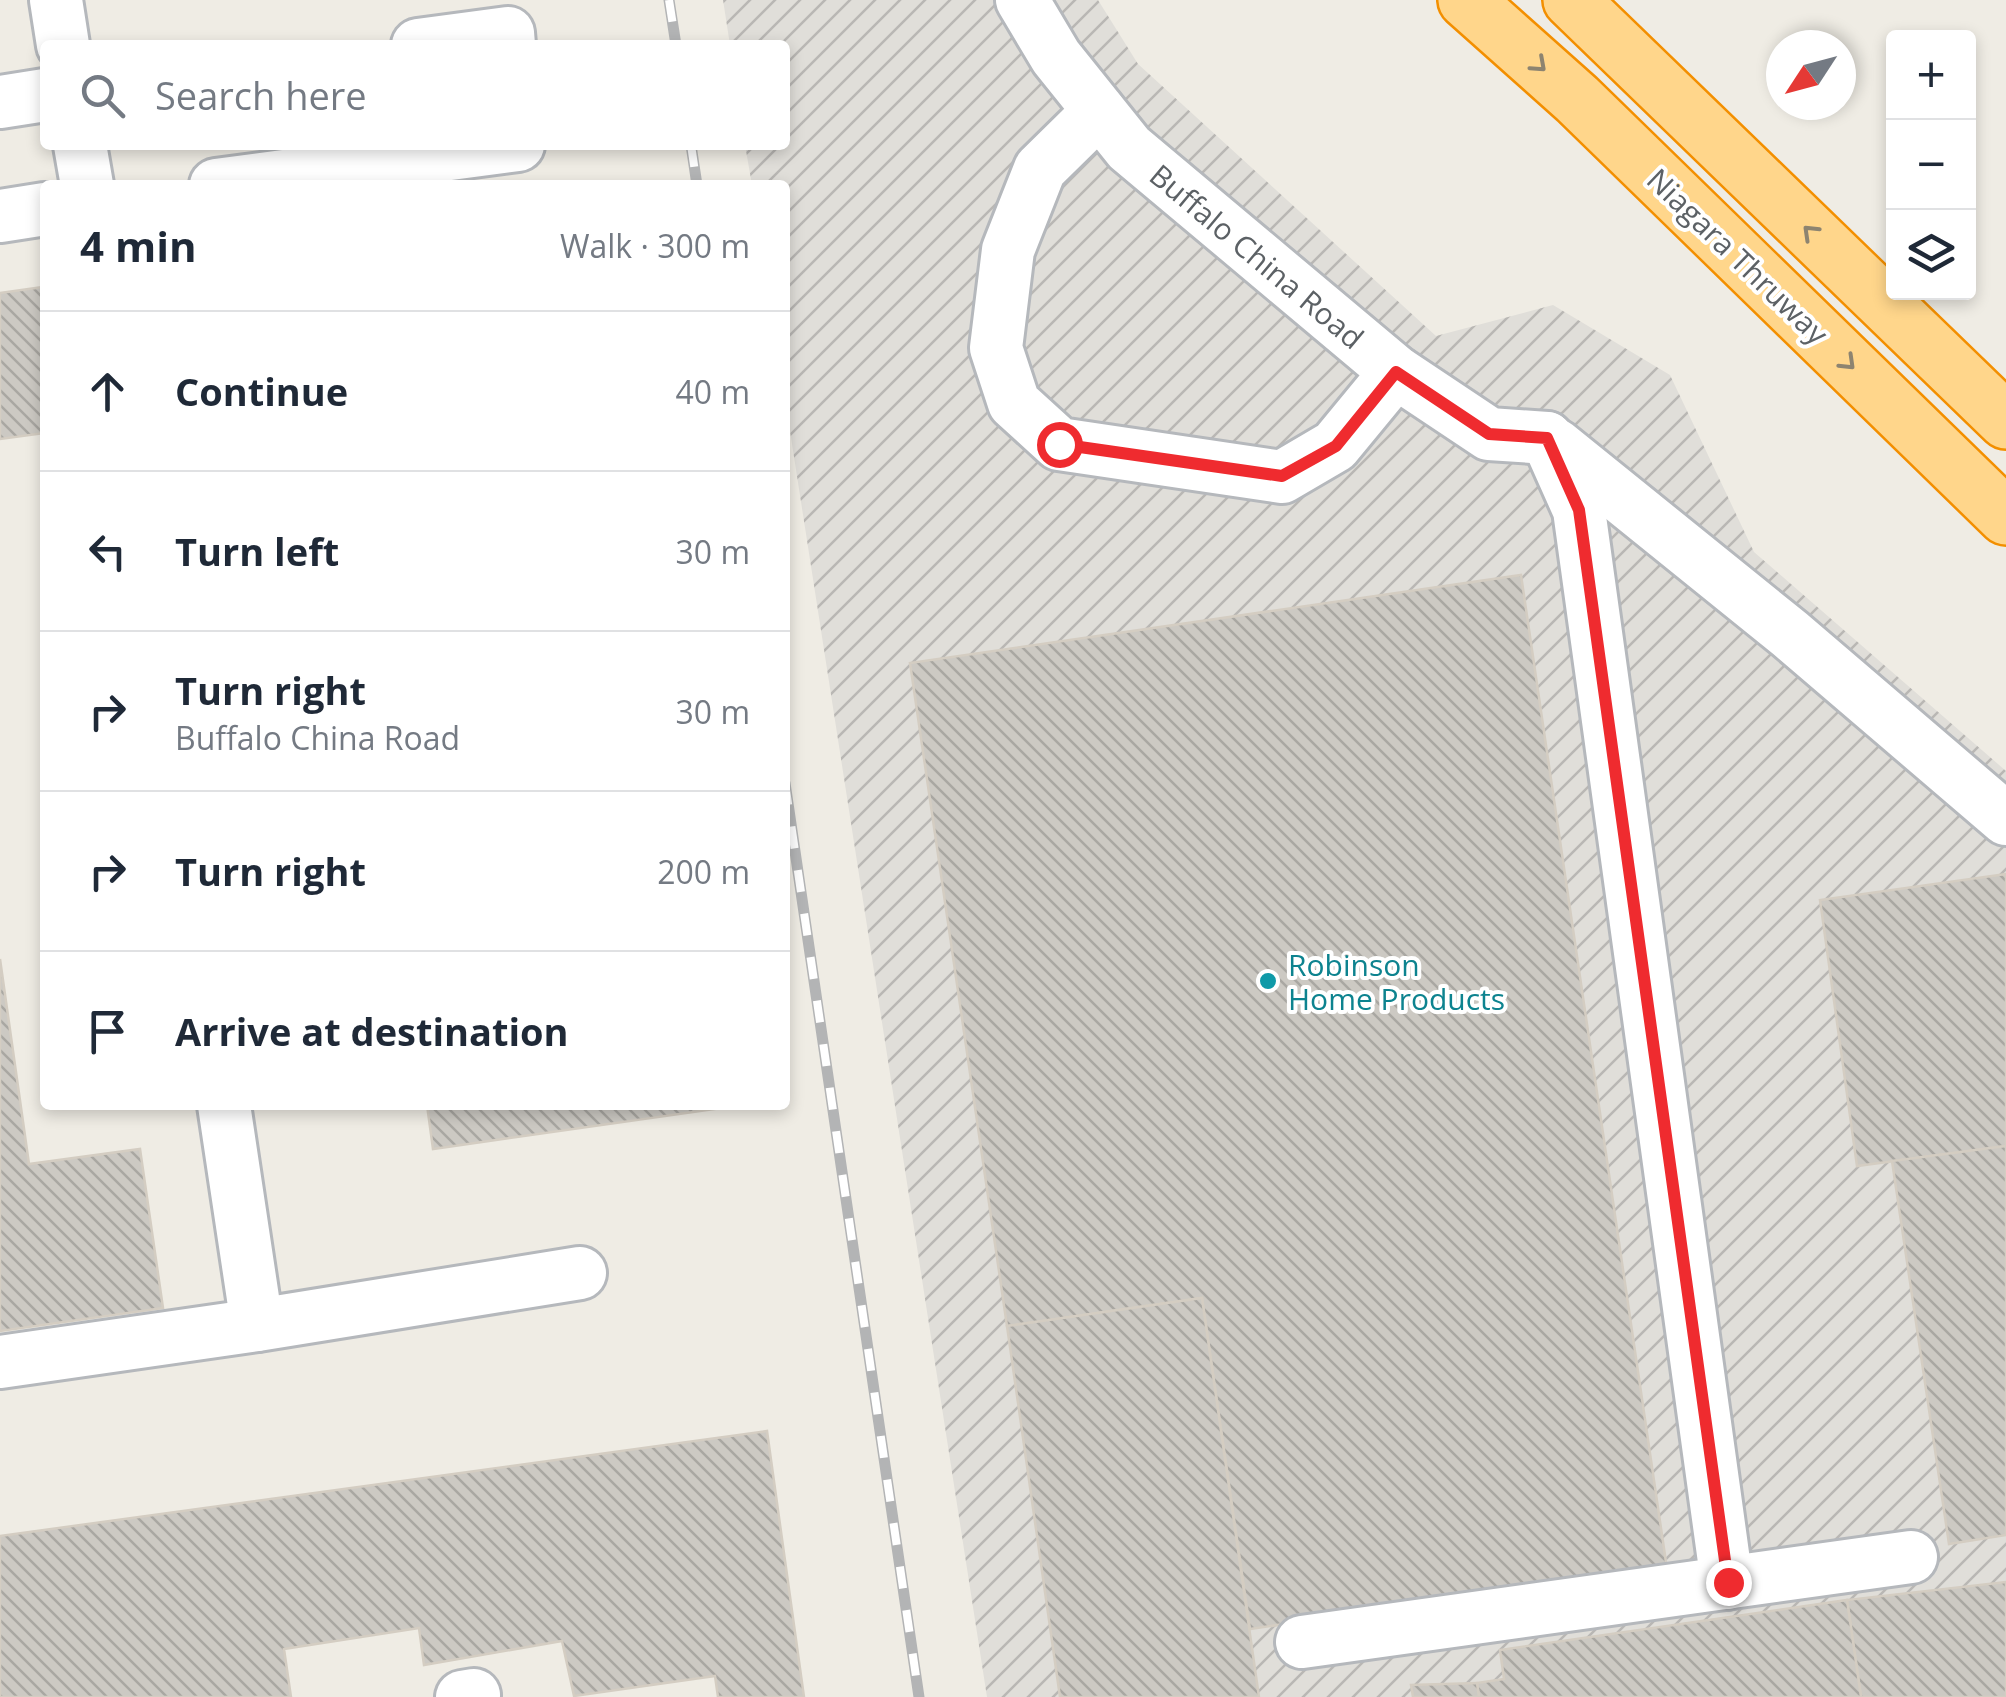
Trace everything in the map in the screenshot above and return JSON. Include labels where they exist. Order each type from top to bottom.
[{"type":"highway","name":"Niagara Thruway","points":[[1466,0],[1577,99],[2006,517]]},
{"type":"highway","points":[[1571,0],[2006,421]]},
{"type":"street","points":[[56,0],[63,40]]},
{"type":"street","name":"Buffalo China Road","points":[[1022,0],[1056,57],[1129,148],[1396,372],[1489,434],[1547,438]]},
{"type":"street","points":[[456,40],[508,33],[509,40]]},
{"type":"street","points":[[0,102],[40,95]]},
{"type":"street","points":[[1099,111],[1040,169],[1008,250],[996,348],[1014,403],[1059,444],[1282,476],[1336,446],[1396,372]]},
{"type":"street","points":[[81,150],[86,180]]},
{"type":"street","points":[[254,180],[480,150]]},
{"type":"street","points":[[0,216],[40,210]]},
{"type":"street","points":[[1547,438],[1790,634],[2006,819]]},
{"type":"street","points":[[1547,438],[1579,510],[1728,1582]]},
{"type":"street","points":[[225,1110],[257,1325]]},
{"type":"street","points":[[0,1362],[580,1273]]},
{"type":"street","points":[[1302,1642],[1911,1557]]},
{"type":"shaded area","points":[[723,0],[1098,0],[1138,64],[1436,336],[1553,305],[1670,375],[1754,552],[2006,771],[2006,1697],[987,1697],[790,431],[790,180],[751,180],[746,150],[790,150],[790,40],[729,40]]},
{"type":"building","points":[[40,287],[40,434],[0,439],[0,293]]},
{"type":"building","name":"Robinson Home Products","points":[[1521,575],[1667,1569],[1250,1629],[1202,1298],[1007,1326],[910,663]]},
{"type":"building","points":[[2006,874],[2006,1146],[1857,1166],[1820,900]]},
{"type":"building","points":[[0,959],[29,1164],[140,1149],[163,1308],[0,1331]]},
{"type":"building","points":[[428,1110],[708,1110],[433,1149]]},
{"type":"building","points":[[2006,1146],[2006,1535],[1949,1544],[1892,1161]]},
{"type":"building","points":[[1202,1298],[1259,1697],[1060,1697],[1007,1326]]},
{"type":"building","points":[[767,1431],[804,1697],[718,1697],[715,1676],[574,1696],[562,1641],[424,1665],[419,1628],[284,1649],[291,1697],[0,1697],[0,1536]]},
{"type":"building","points":[[2006,1582],[2006,1697],[1861,1697],[1847,1600]]},
{"type":"building","points":[[1847,1600],[1861,1697],[1479,1697],[1477,1683],[1504,1679],[1500,1650]]},
{"type":"building","points":[[1477,1683],[1479,1697],[1413,1697],[1411,1685]]},
{"type":"railway","points":[[669,0],[675,40]]},
{"type":"railway","points":[[692,150],[696,180]]},
{"type":"railway","points":[[790,817],[919,1697]]},
{"type":"place","name":"Robinson Home Products","points":[[1268,981]]},
{"type":"route","points":[[1059,444],[1282,476],[1336,446],[1396,372],[1489,434],[1547,438],[1579,510],[1728,1582]]}]
